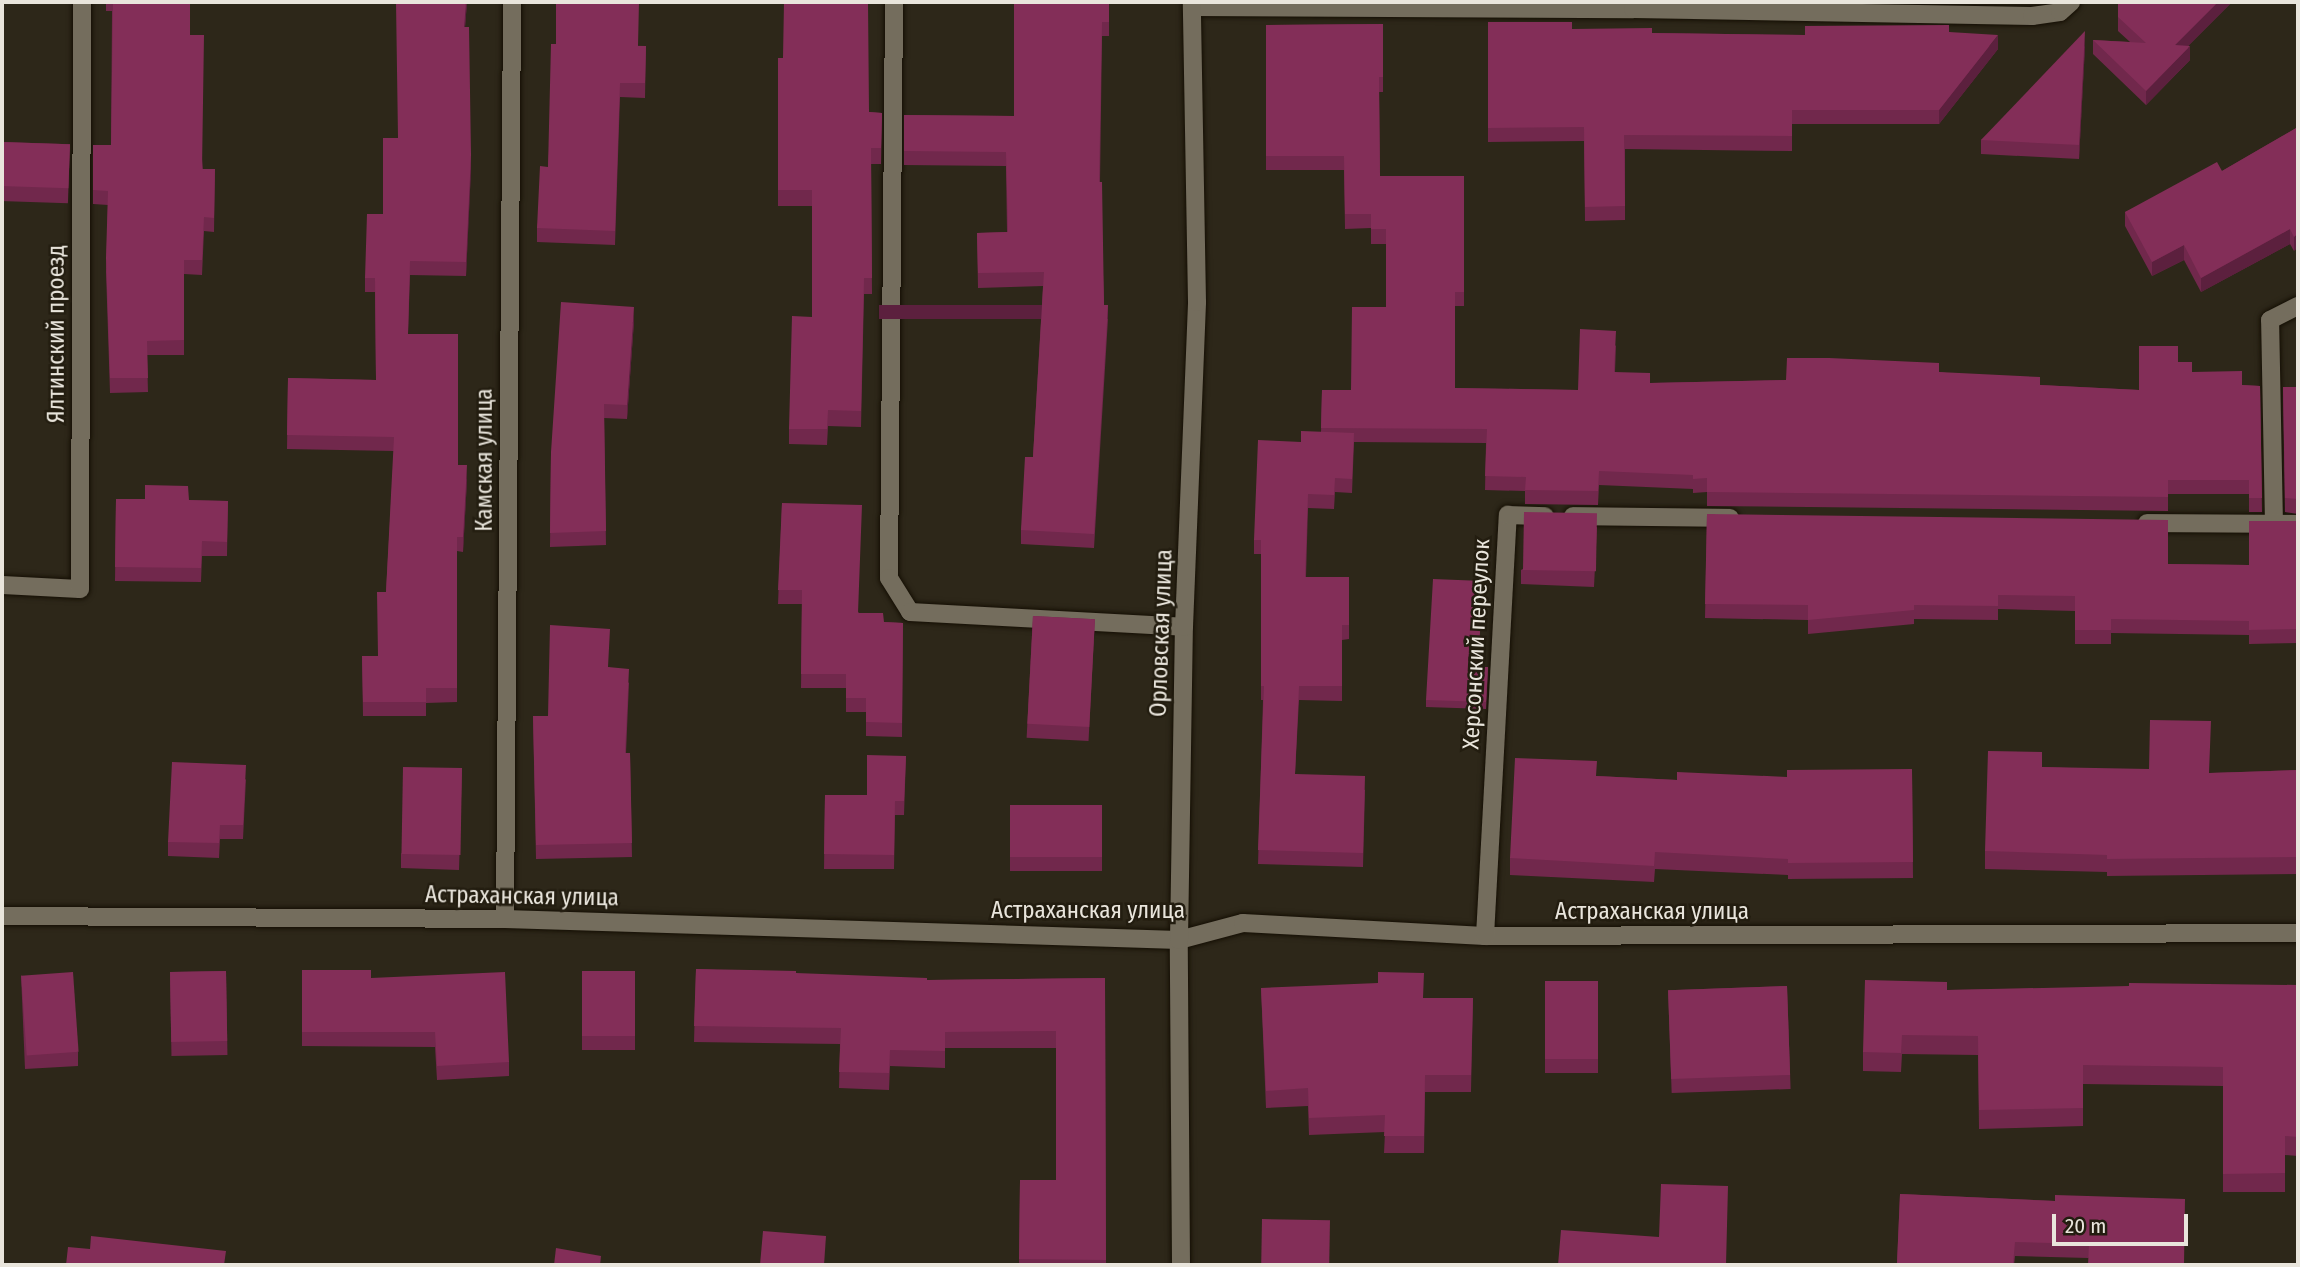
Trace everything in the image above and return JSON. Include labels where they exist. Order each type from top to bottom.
[{"type":"street","name":"Ялтинский проезд","points":[[2,585],[80,589],[82,2]]},
{"type":"street","name":"Камская улица","points":[[505,919],[512,2]]},
{"type":"street","points":[[894,2],[889,579],[910,612],[1184,627]]},
{"type":"street","points":[[1192,4],[2031,9],[2060,12],[2071,2]]},
{"type":"street","name":"Орловская улица","points":[[1181,1265],[1179,940],[1184,627],[1197,302],[1192,4]]},
{"type":"street","points":[[2274,524],[2270,320],[2298,306]]},
{"type":"street","name":"Херсонский переулок","points":[[1485,936],[1508,515],[1745,518]]},
{"type":"street","points":[[2135,523],[2298,524]]},
{"type":"street","name":"Астраханская улица","points":[[2,916],[505,919],[1179,940],[1243,923],[1485,936],[2298,933]]},
{"type":"building","points":[[113,2],[190,2],[190,35],[204,35],[202,169],[215,169],[214,218],[204,217],[202,260],[184,260],[184,340],[147,341],[148,378],[110,378],[106,258],[108,191],[93,190],[93,145],[111,145]]},
{"type":"building","points":[[396,2],[466,2],[464,27],[469,27],[471,155],[466,262],[410,261],[408,334],[458,334],[458,465],[467,465],[463,537],[457,537],[457,688],[426,688],[426,702],[363,702],[362,656],[378,656],[377,592],[386,592],[394,437],[287,435],[288,378],[376,380],[375,278],[365,278],[367,214],[383,214],[383,138],[398,138]]},
{"type":"building","points":[[556,2],[639,2],[638,46],[646,46],[645,83],[620,83],[615,231],[537,228],[540,166],[548,167],[551,44],[556,44]]},
{"type":"building","points":[[784,2],[868,2],[869,112],[882,113],[881,148],[871,148],[872,278],[864,278],[861,411],[828,410],[827,429],[789,429],[792,316],[812,317],[812,190],[778,190],[778,58],[783,58]]},
{"type":"building","points":[[1014,2],[1109,2],[1109,22],[1102,22],[1099,182],[1102,182],[1104,305],[1108,305],[1094,534],[1021,530],[1025,457],[1033,457],[1044,272],[978,273],[977,233],[1008,232],[1006,152],[904,151],[904,115],[1014,116]]},
{"type":"building","points":[[2118,2],[2218,2],[2175,45],[2190,46],[2146,91],[2093,40],[2146,43],[2118,17]]},
{"type":"building","points":[[1488,22],[1572,22],[1572,29],[1652,28],[1652,33],[1805,35],[1805,26],[1949,25],[1949,32],[1998,35],[1939,110],[1792,110],[1792,136],[1624,135],[1625,206],[1585,207],[1584,127],[1488,128]]},
{"type":"building","points":[[1383,24],[1383,77],[1379,77],[1380,176],[1464,176],[1464,292],[1455,292],[1455,388],[1578,390],[1580,329],[1616,331],[1614,372],[1650,373],[1650,383],[1786,380],[1787,358],[1829,358],[1939,363],[1939,372],[2040,377],[2040,385],[2139,390],[2139,346],[2178,346],[2178,362],[2192,362],[2192,372],[2242,371],[2242,385],[2260,386],[2262,498],[2249,498],[2249,480],[2168,480],[2168,497],[1707,492],[1707,478],[1693,479],[1693,475],[1599,471],[1598,491],[1525,490],[1526,477],[1485,476],[1487,429],[1321,428],[1322,390],[1351,390],[1352,307],[1386,307],[1386,229],[1371,229],[1371,214],[1345,214],[1344,156],[1266,156],[1266,25]]},
{"type":"building","points":[[2085,31],[2079,145],[1981,140]]},
{"type":"building","points":[[2298,127],[2298,234],[2294,237],[2290,229],[2201,278],[2184,245],[2152,262],[2125,212],[2217,162],[2222,171]]},
{"type":"building","points":[[2,142],[70,144],[68,188],[2,186]]},
{"type":"building","points":[[561,302],[634,307],[627,405],[604,404],[606,531],[550,533],[551,452]]},
{"type":"building","points":[[2283,387],[2298,387],[2298,499],[2285,498]]},
{"type":"building","points":[[1301,431],[1354,433],[1352,479],[1335,478],[1334,495],[1308,494],[1305,577],[1349,577],[1349,625],[1342,625],[1342,686],[1299,686],[1295,774],[1365,776],[1363,853],[1258,850],[1264,686],[1261,686],[1261,540],[1254,540],[1258,440],[1301,442]]},
{"type":"building","points":[[145,485],[188,486],[189,500],[228,501],[227,542],[202,541],[201,568],[115,567],[116,499],[145,499]]},
{"type":"building","points":[[782,503],[862,505],[858,613],[883,613],[884,622],[903,623],[902,723],[866,722],[866,698],[846,698],[846,674],[801,674],[802,590],[778,590]]},
{"type":"building","points":[[1524,512],[1597,513],[1596,571],[1523,570]]},
{"type":"building","points":[[1707,514],[2168,520],[2168,564],[2249,565],[2249,521],[2298,521],[2298,629],[2249,630],[2249,621],[2111,619],[2111,630],[2075,630],[2075,596],[1998,595],[1998,606],[1914,605],[1914,610],[1808,620],[1808,605],[1705,604]]},
{"type":"building","points":[[1433,579],[1483,581],[1478,667],[1488,667],[1486,702],[1426,700]]},
{"type":"building","points":[[1033,616],[1095,619],[1089,727],[1027,724]]},
{"type":"building","points":[[550,625],[610,629],[608,667],[629,669],[625,753],[630,753],[632,843],[536,845],[533,716],[548,716]]},
{"type":"building","points":[[2150,720],[2211,721],[2209,773],[2298,770],[2298,857],[2107,859],[2107,855],[1985,851],[1988,751],[2042,752],[2042,767],[2149,769]]},
{"type":"building","points":[[867,755],[906,756],[904,801],[895,801],[894,855],[824,854],[825,795],[867,795]]},
{"type":"building","points":[[1515,758],[1597,761],[1596,776],[1677,780],[1677,772],[1787,777],[1787,770],[1912,769],[1913,862],[1788,863],[1788,859],[1655,852],[1654,866],[1510,858]]},
{"type":"building","points":[[172,762],[246,765],[243,825],[220,825],[219,843],[168,842]]},
{"type":"building","points":[[403,767],[462,768],[460,855],[401,854]]},
{"type":"building","points":[[1010,805],[1102,805],[1102,857],[1010,857]]},
{"type":"building","points":[[696,969],[796,971],[927,980],[1105,978],[1106,1260],[1019,1259],[1020,1180],[1056,1180],[1056,1031],[945,1032],[945,1051],[890,1050],[889,1073],[839,1072],[841,1028],[694,1026]]},
{"type":"building","points":[[302,970],[371,970],[371,978],[505,972],[509,1062],[437,1066],[435,1032],[302,1032]]},
{"type":"building","points":[[226,971],[227,1041],[171,1042],[170,972]]},
{"type":"building","points":[[582,971],[635,971],[635,1036],[582,1036]]},
{"type":"building","points":[[73,972],[79,1052],[27,1055],[21,976]]},
{"type":"building","points":[[1378,972],[1424,973],[1423,998],[1473,998],[1471,1075],[1425,1075],[1424,1136],[1384,1136],[1385,1115],[1309,1118],[1308,1088],[1266,1091],[1261,988],[1378,983]]},
{"type":"building","points":[[1865,980],[1947,982],[1947,990],[2129,986],[2129,983],[2298,985],[2298,1137],[2285,1136],[2285,1173],[2223,1174],[2223,1067],[2083,1065],[2083,1108],[1979,1110],[1978,1036],[1902,1035],[1901,1053],[1863,1052]]},
{"type":"building","points":[[1545,981],[1598,981],[1598,1059],[1545,1059]]},
{"type":"building","points":[[1787,986],[1790,1075],[1671,1079],[1668,990]]},
{"type":"building","points":[[1661,1184],[1728,1186],[1726,1265],[1558,1265],[1561,1230],[1659,1237]]},
{"type":"building","points":[[1900,1194],[2055,1201],[2055,1195],[2185,1199],[2184,1265],[2088,1265],[2089,1244],[2015,1242],[2013,1265],[1897,1263]]},
{"type":"building","points":[[1262,1219],[1330,1220],[1329,1265],[1261,1265]]},
{"type":"building","points":[[763,1231],[826,1236],[824,1265],[760,1265]]},
{"type":"building","points":[[91,1236],[226,1251],[224,1265],[66,1265],[68,1247],[90,1249]]},
{"type":"building","points":[[556,1248],[601,1256],[600,1265],[554,1265]]}]
